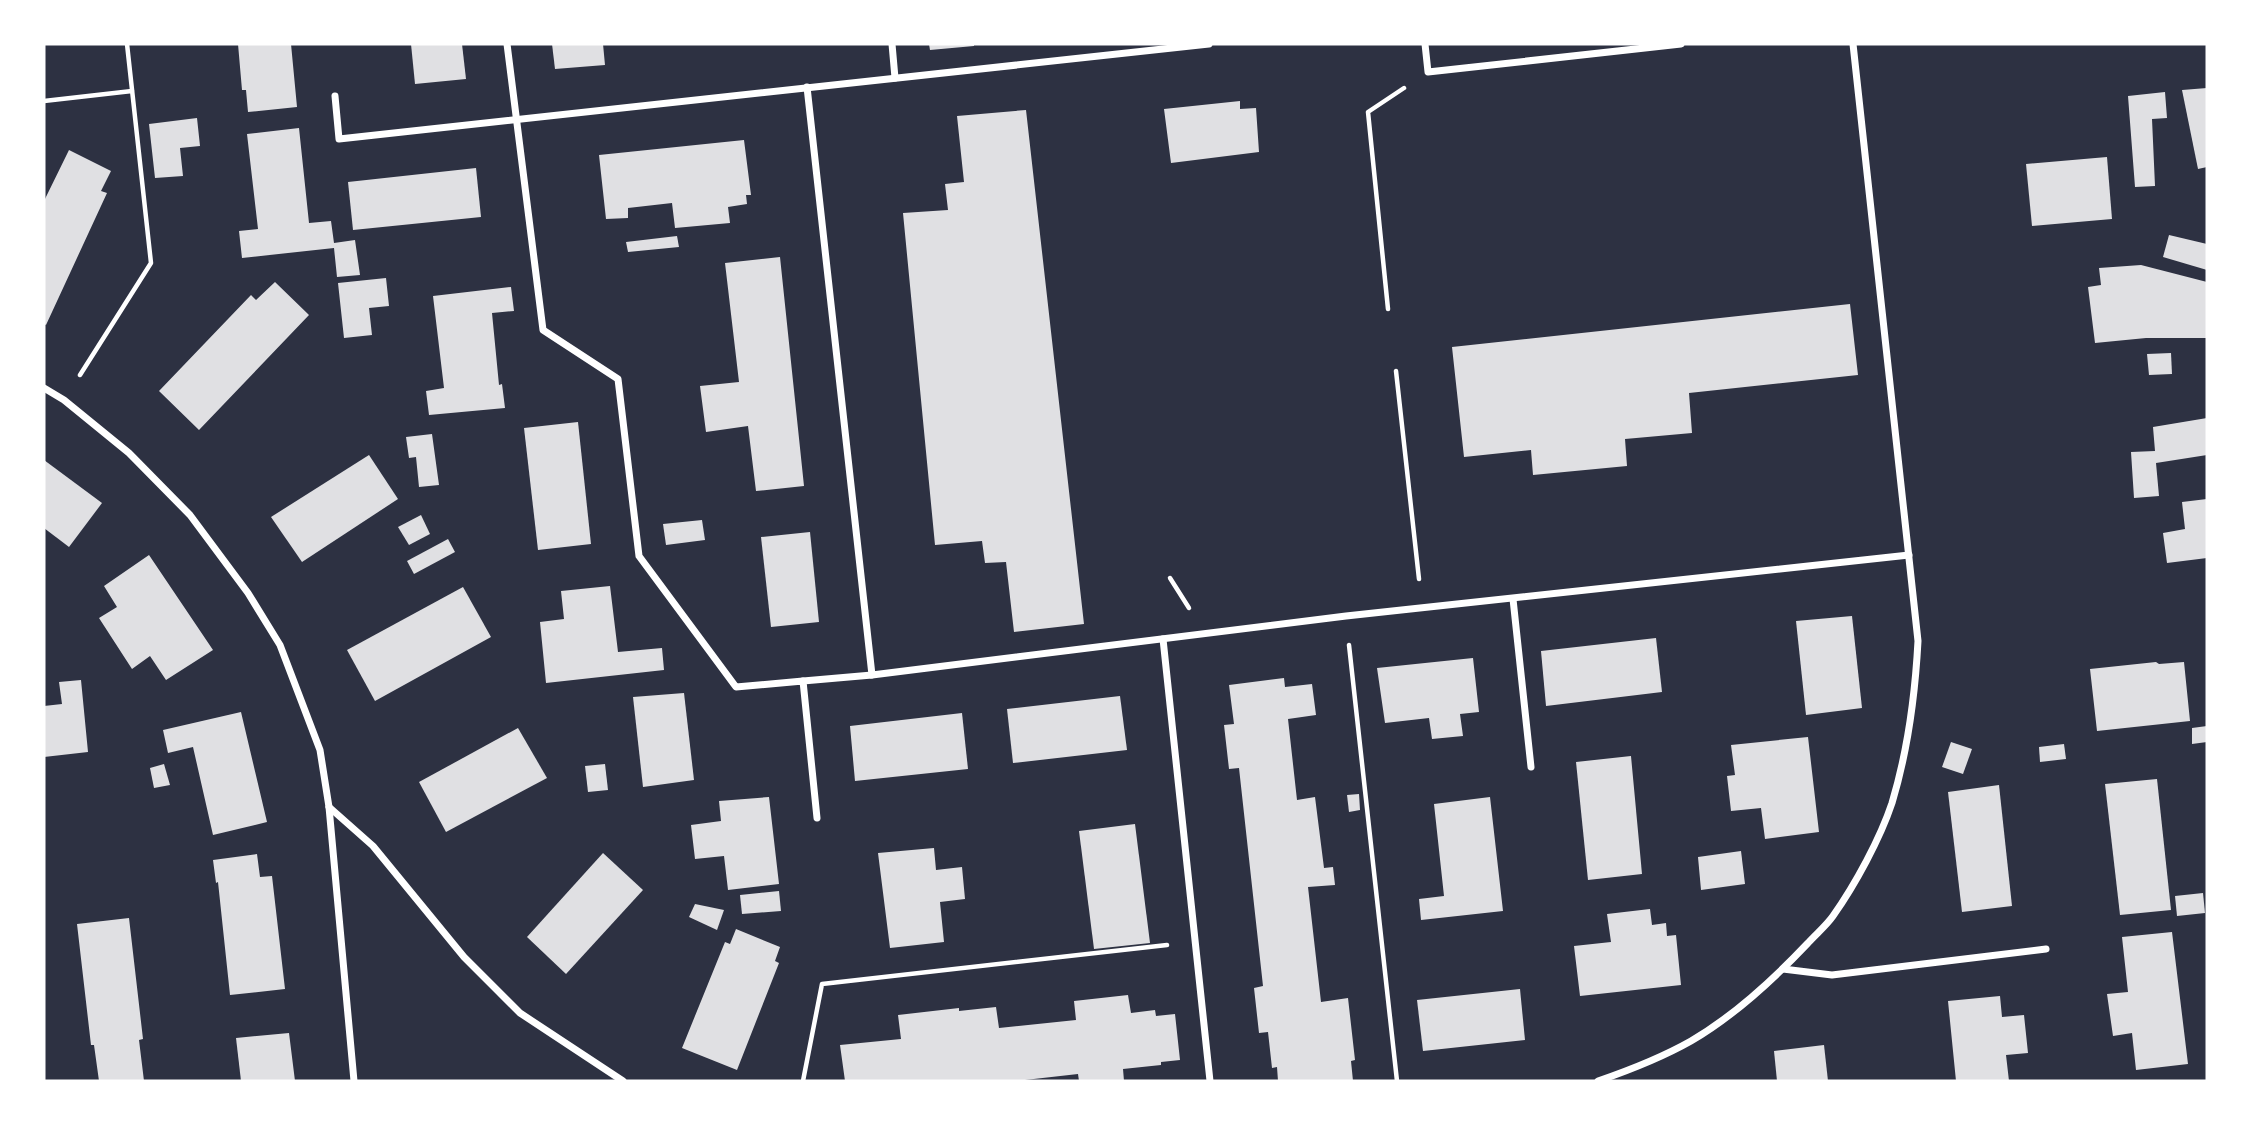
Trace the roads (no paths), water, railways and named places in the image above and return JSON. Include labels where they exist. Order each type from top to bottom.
[{"type":"street","points":[[507,44],[543,330],[618,379],[639,556],[736,687],[872,676],[1346,616],[1909,555]]},
{"type":"street","points":[[892,44],[895,78]]},
{"type":"street","points":[[335,96],[340,139],[1209,44]]},
{"type":"street","points":[[1425,44],[1428,72],[1681,44]]},
{"type":"street","points":[[1598,1081],[1643,1064],[1689,1042],[1719,1023],[1783,969],[1832,918],[1862,870],[1891,806],[1907,747],[1918,641],[1853,44]]},
{"type":"street","points":[[807,88],[872,676]]},
{"type":"street","points":[[44,388],[64,400],[130,453],[190,515],[248,593],[279,645],[300,693],[320,750],[329,807],[354,1081]]},
{"type":"street","points":[[1513,599],[1531,768]]},
{"type":"street","points":[[1163,639],[1210,1081]]},
{"type":"street","points":[[803,681],[817,818]]},
{"type":"street","points":[[329,807],[373,846],[464,957],[520,1013],[623,1081]]},
{"type":"street","points":[[1783,969],[1832,975],[2046,949]]}]
